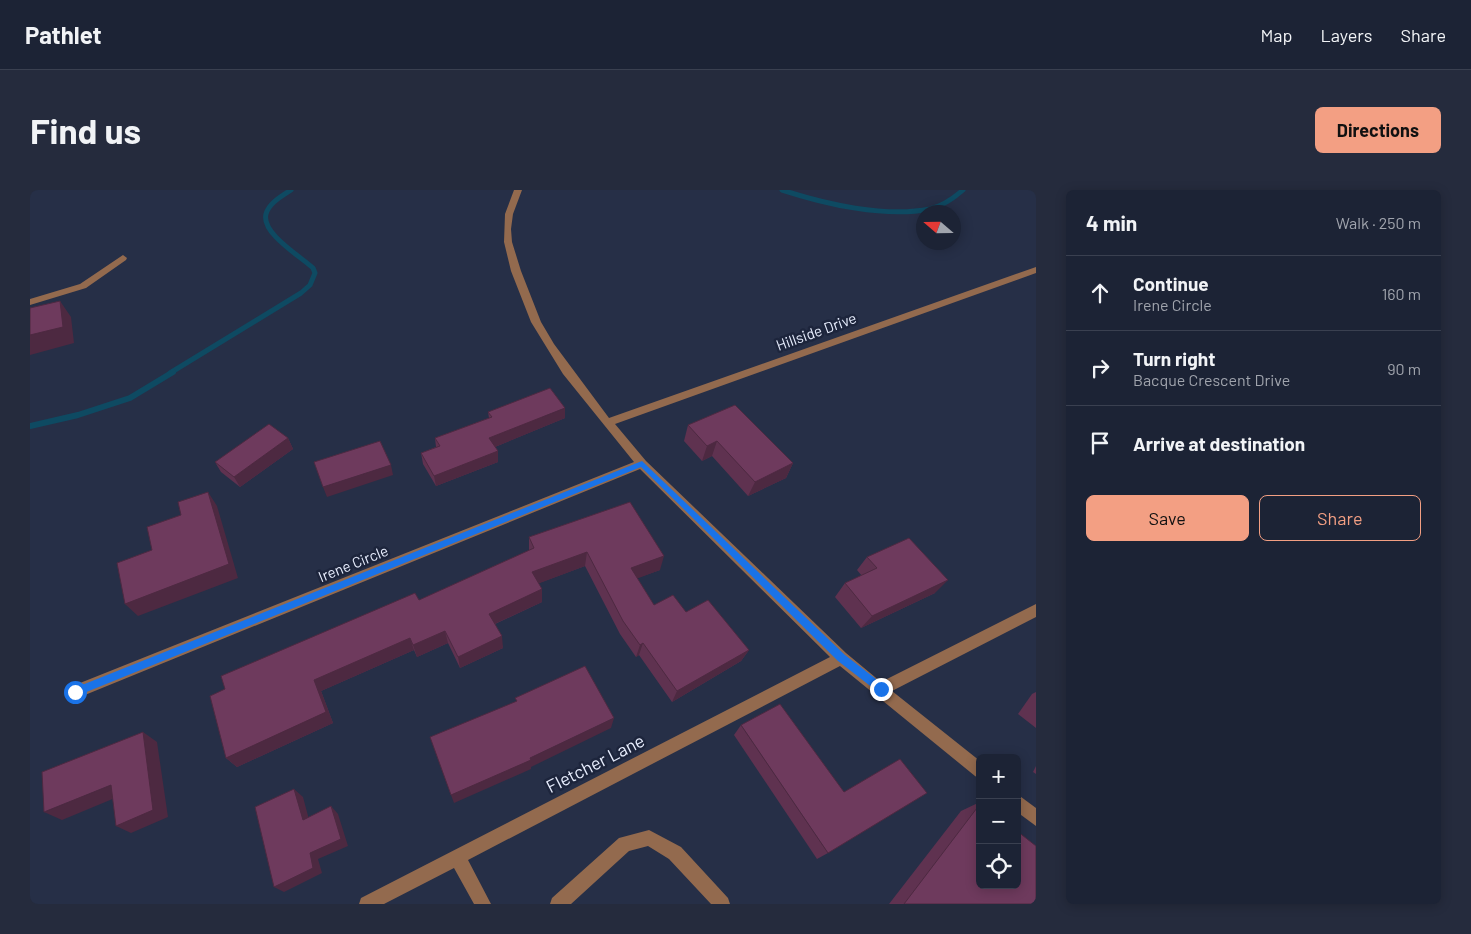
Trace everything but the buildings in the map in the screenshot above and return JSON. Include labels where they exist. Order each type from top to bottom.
[{"type":"street","points":[[518,190],[509,214],[507,229],[508,242],[516,271],[536,322],[550,346],[567,372],[607,423],[642,464],[841,658],[976,768]]},
{"type":"street","points":[[30,302],[83,286],[123,258]]},
{"type":"street","name":"Hillside Drive","points":[[607,423],[1036,270]]},
{"type":"street","name":"Irene Circle","points":[[75,692],[642,464]]},
{"type":"street","points":[[881,689],[1036,610]]},
{"type":"street","name":"Fletcher Lane","points":[[368,904],[841,658]]},
{"type":"street","points":[[1021,805],[1036,818]]},
{"type":"street","points":[[558,904],[625,844],[649,838],[676,853],[722,904]]},
{"type":"street","points":[[457,857],[483,904]]},
{"type":"waterway","points":[[170,373],[301,293],[310,285],[315,273],[313,268],[283,244],[269,229],[266,221],[266,214],[270,206],[291,190]]},
{"type":"waterway","points":[[782,190],[836,205],[894,212],[934,208],[963,190]]},
{"type":"waterway","points":[[30,426],[78,415],[130,398],[173,372]]},
{"type":"route","points":[[75,692],[642,464],[841,658],[881,689]]}]
